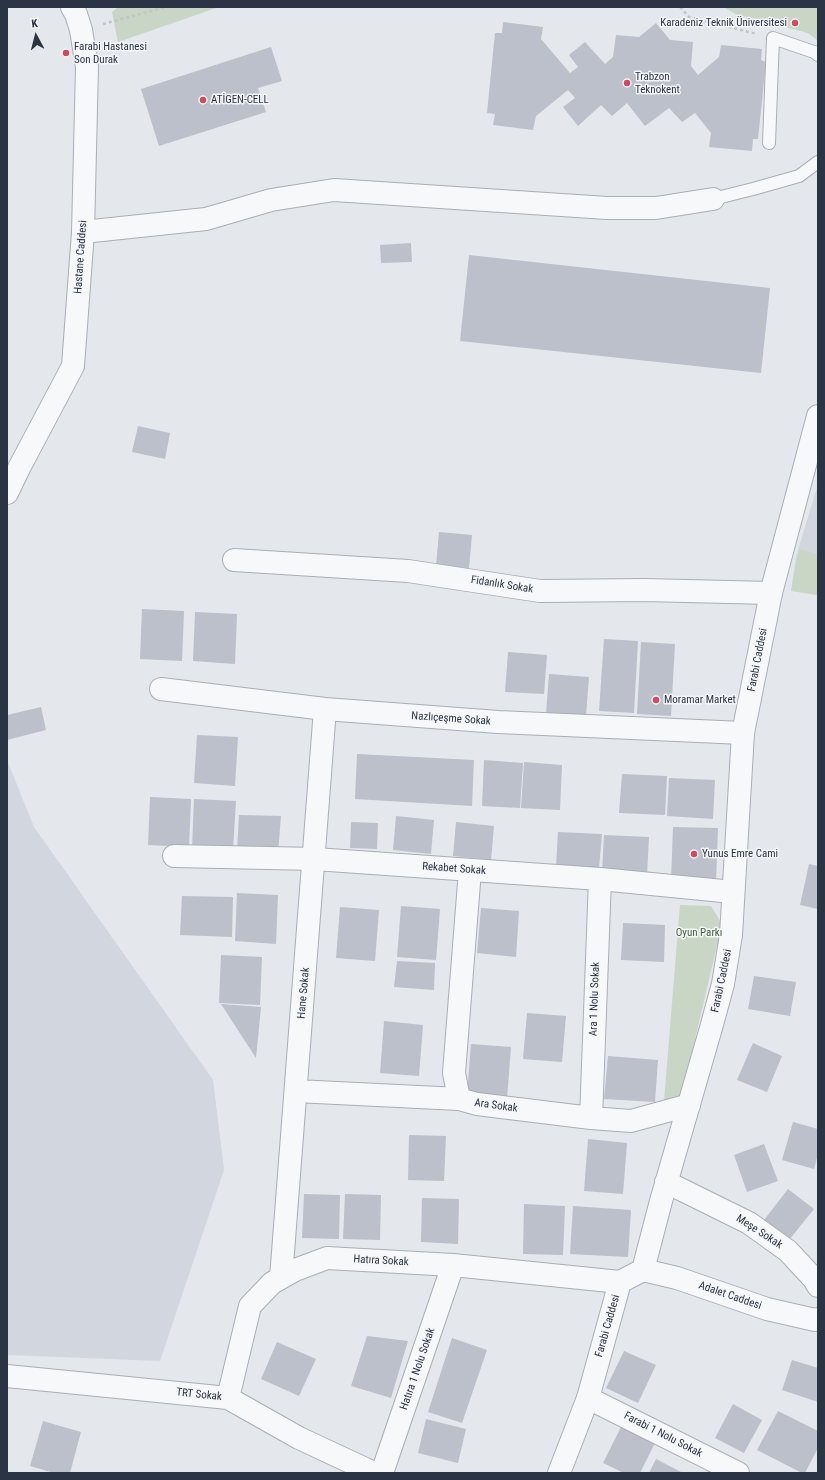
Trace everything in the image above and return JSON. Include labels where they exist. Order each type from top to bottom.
[{"type":"street","name":"Hastane Caddesi","points":[[7,493],[73,366],[83,232],[88,67],[79,14]]},
{"type":"street","points":[[83,232],[206,219],[271,200],[334,190],[607,208],[656,208],[713,199]]},
{"type":"street","name":"Farabi Caddesi","points":[[559,1473],[588,1398],[620,1282],[643,1270],[666,1182],[723,984],[731,936],[743,734],[771,593],[818,416]]},
{"type":"street","name":"Fidanlık Sokak","points":[[234,560],[408,571],[540,591],[644,590],[771,593]]},
{"type":"street","name":"Nazlıçeşme Sokak","points":[[161,688],[326,709],[498,722],[743,734]]},
{"type":"street","name":"Hane Sokak","points":[[281,1278],[326,709]]},
{"type":"street","name":"Rekabet Sokak","points":[[174,856],[315,859],[600,880],[733,892]]},
{"type":"street","name":"Ara Sokak","points":[[470,870],[454,1073],[459,1099],[477,1104],[631,1122],[689,1105]]},
{"type":"street","name":"Ara 1 Nolu Sokak","points":[[591,1118],[600,880]]},
{"type":"street","points":[[296,1091],[459,1099]]},
{"type":"street","name":"Meşe Sokak","points":[[666,1182],[749,1223],[788,1251],[814,1279],[818,1286]]},
{"type":"street","name":"Hatıra Sokak","points":[[228,1398],[250,1306],[272,1283],[295,1270],[327,1258],[453,1265],[620,1282]]},
{"type":"street","name":"Hatıra 1 Nolu Sokak","points":[[382,1473],[453,1265]]},
{"type":"street","name":"Adalet Caddesi","points":[[643,1270],[677,1278],[767,1309],[815,1320],[818,1319]]},
{"type":"street","name":"TRT Sokak","points":[[7,1376],[228,1398],[298,1438],[374,1473]]},
{"type":"street","name":"Farabi 1 Nolu Sokak","points":[[588,1398],[738,1473]]},
{"type":"lane","points":[[769,143],[774,38],[814,52],[818,55]]},
{"type":"lane","points":[[713,199],[799,176],[818,162]]},
{"type":"path","points":[[79,14],[166,7]]},
{"type":"path","points":[[680,7],[689,17],[774,38]]},
{"type":"shaded area","points":[[818,484],[818,595],[791,591],[796,557]]},
{"type":"shaded area","points":[[7,760],[34,827],[213,1080],[224,1170],[160,1361],[7,1355]]},
{"type":"green space","points":[[118,7],[219,7],[118,42],[112,12]]},
{"type":"green space","name":"Karadeniz Teknik Üniversitesi","points":[[724,7],[818,7],[818,41],[808,33],[735,14]]},
{"type":"green space","points":[[799,549],[818,554],[818,595],[791,591]]},
{"type":"green space","name":"Oyun Parkı","points":[[680,905],[711,906],[722,924],[681,1099],[664,1101]]},
{"type":"building","name":"Trabzon Teknokent","points":[[503,22],[543,27],[541,39],[570,73],[578,67],[569,55],[585,42],[605,64],[613,57],[616,35],[639,37],[656,23],[670,40],[693,42],[691,66],[698,75],[719,57],[721,45],[762,49],[761,60],[766,62],[758,139],[753,139],[752,151],[709,147],[711,133],[695,113],[682,122],[669,108],[645,126],[627,103],[612,116],[601,105],[578,126],[563,107],[575,98],[568,90],[536,116],[533,130],[493,125],[495,114],[487,113],[495,33],[502,33]]},
{"type":"building","name":"ATİGEN-CELL","points":[[271,47],[282,81],[258,88],[266,112],[159,146],[141,89]]},
{"type":"building","points":[[411,243],[412,262],[381,263],[380,245]]},
{"type":"building","points":[[469,255],[770,288],[761,373],[460,341]]},
{"type":"building","points":[[138,426],[170,433],[165,459],[132,452]]},
{"type":"building","points":[[439,532],[472,535],[469,568],[436,566]]},
{"type":"building","points":[[142,609],[184,611],[182,661],[140,659]]},
{"type":"building","points":[[195,612],[237,614],[235,664],[193,661]]},
{"type":"building","points":[[604,639],[638,641],[634,713],[599,711]]},
{"type":"building","points":[[641,642],[675,644],[671,716],[637,714]]},
{"type":"building","points":[[508,652],[547,655],[544,694],[505,692]]},
{"type":"building","points":[[549,674],[589,677],[586,716],[546,714]]},
{"type":"building","points":[[41,707],[46,730],[7,740],[7,715]]},
{"type":"building","points":[[197,735],[238,737],[235,786],[194,783]]},
{"type":"building","points":[[357,754],[474,760],[472,806],[355,799]]},
{"type":"building","points":[[484,760],[523,763],[520,808],[482,806]]},
{"type":"building","points":[[524,762],[562,765],[560,810],[521,808]]},
{"type":"building","points":[[622,774],[667,776],[665,815],[619,813]]},
{"type":"building","points":[[669,778],[715,780],[713,819],[667,816]]},
{"type":"building","points":[[150,797],[191,799],[189,847],[148,845]]},
{"type":"building","points":[[194,799],[236,801],[233,850],[192,848]]},
{"type":"building","points":[[239,815],[281,816],[278,853],[237,851]]},
{"type":"building","points":[[396,816],[434,820],[431,854],[393,850]]},
{"type":"building","points":[[351,822],[378,823],[377,849],[350,848]]},
{"type":"building","points":[[456,822],[494,826],[491,860],[453,856]]},
{"type":"building","name":"Yunus Emre Cami","points":[[673,827],[718,828],[716,882],[671,880]]},
{"type":"building","points":[[558,832],[602,834],[599,868],[556,866]]},
{"type":"building","points":[[604,835],[649,837],[647,876],[602,873]]},
{"type":"building","points":[[809,864],[818,866],[818,909],[800,905]]},
{"type":"building","points":[[237,893],[278,895],[276,944],[235,941]]},
{"type":"building","points":[[182,896],[233,897],[232,937],[180,935]]},
{"type":"building","points":[[401,906],[440,909],[436,960],[397,957]]},
{"type":"building","points":[[340,907],[379,910],[375,961],[336,958]]},
{"type":"building","points":[[481,908],[519,911],[516,957],[477,953]]},
{"type":"building","points":[[623,923],[665,925],[664,962],[621,960]]},
{"type":"building","points":[[221,955],[262,957],[260,1005],[219,1003]]},
{"type":"building","points":[[397,961],[435,963],[434,990],[394,987]]},
{"type":"building","points":[[754,976],[796,982],[790,1016],[748,1009]]},
{"type":"building","points":[[221,1004],[261,1007],[256,1058]]},
{"type":"building","points":[[527,1013],[566,1016],[562,1062],[523,1059]]},
{"type":"building","points":[[384,1021],[423,1025],[419,1076],[380,1073]]},
{"type":"building","points":[[753,1043],[782,1056],[767,1092],[737,1080]]},
{"type":"building","points":[[471,1044],[511,1047],[507,1099],[467,1095]]},
{"type":"building","points":[[608,1056],[658,1060],[655,1102],[604,1099]]},
{"type":"building","points":[[793,1122],[818,1129],[818,1154],[814,1169],[782,1160]]},
{"type":"building","points":[[409,1135],[446,1136],[444,1181],[408,1180]]},
{"type":"building","points":[[588,1139],[627,1143],[623,1194],[584,1191]]},
{"type":"building","points":[[764,1144],[778,1181],[747,1192],[734,1155]]},
{"type":"building","points":[[788,1189],[814,1209],[789,1240],[764,1220]]},
{"type":"building","points":[[304,1194],[340,1195],[339,1239],[302,1238]]},
{"type":"building","points":[[345,1194],[381,1195],[380,1240],[343,1239]]},
{"type":"building","points":[[422,1198],[459,1199],[458,1244],[421,1242]]},
{"type":"building","points":[[524,1204],[565,1206],[563,1255],[523,1254]]},
{"type":"building","points":[[573,1206],[631,1210],[628,1257],[570,1254]]},
{"type":"building","points":[[367,1336],[408,1341],[391,1398],[351,1386]]},
{"type":"building","points":[[452,1338],[487,1350],[462,1423],[428,1412]]},
{"type":"building","points":[[277,1342],[316,1359],[299,1396],[261,1379]]},
{"type":"building","points":[[624,1351],[656,1365],[638,1403],[606,1388]]},
{"type":"building","points":[[792,1360],[818,1368],[818,1402],[782,1390]]},
{"type":"building","points":[[733,1404],[762,1420],[744,1453],[715,1438]]},
{"type":"building","points":[[778,1411],[818,1431],[818,1448],[805,1473],[802,1473],[757,1450]]},
{"type":"building","points":[[426,1419],[466,1429],[458,1463],[418,1453]]},
{"type":"building","points":[[43,1421],[81,1432],[70,1473],[54,1473],[30,1466]]},
{"type":"building","points":[[624,1421],[658,1437],[640,1473],[624,1473],[603,1463]]},
{"type":"building","points":[[656,1459],[683,1473],[649,1473]]},
{"type":"place","name":"Karadeniz Teknik Üniversitesi","points":[[795,23]]},
{"type":"place","name":"Farabi Hastanesi Son Durak","points":[[66,53]]},
{"type":"place","name":"Trabzon Teknokent","points":[[627,83]]},
{"type":"place","name":"ATİGEN-CELL","points":[[203,100]]},
{"type":"place","name":"Moramar Market","points":[[656,700]]},
{"type":"place","name":"Yunus Emre Cami","points":[[694,854]]}]
